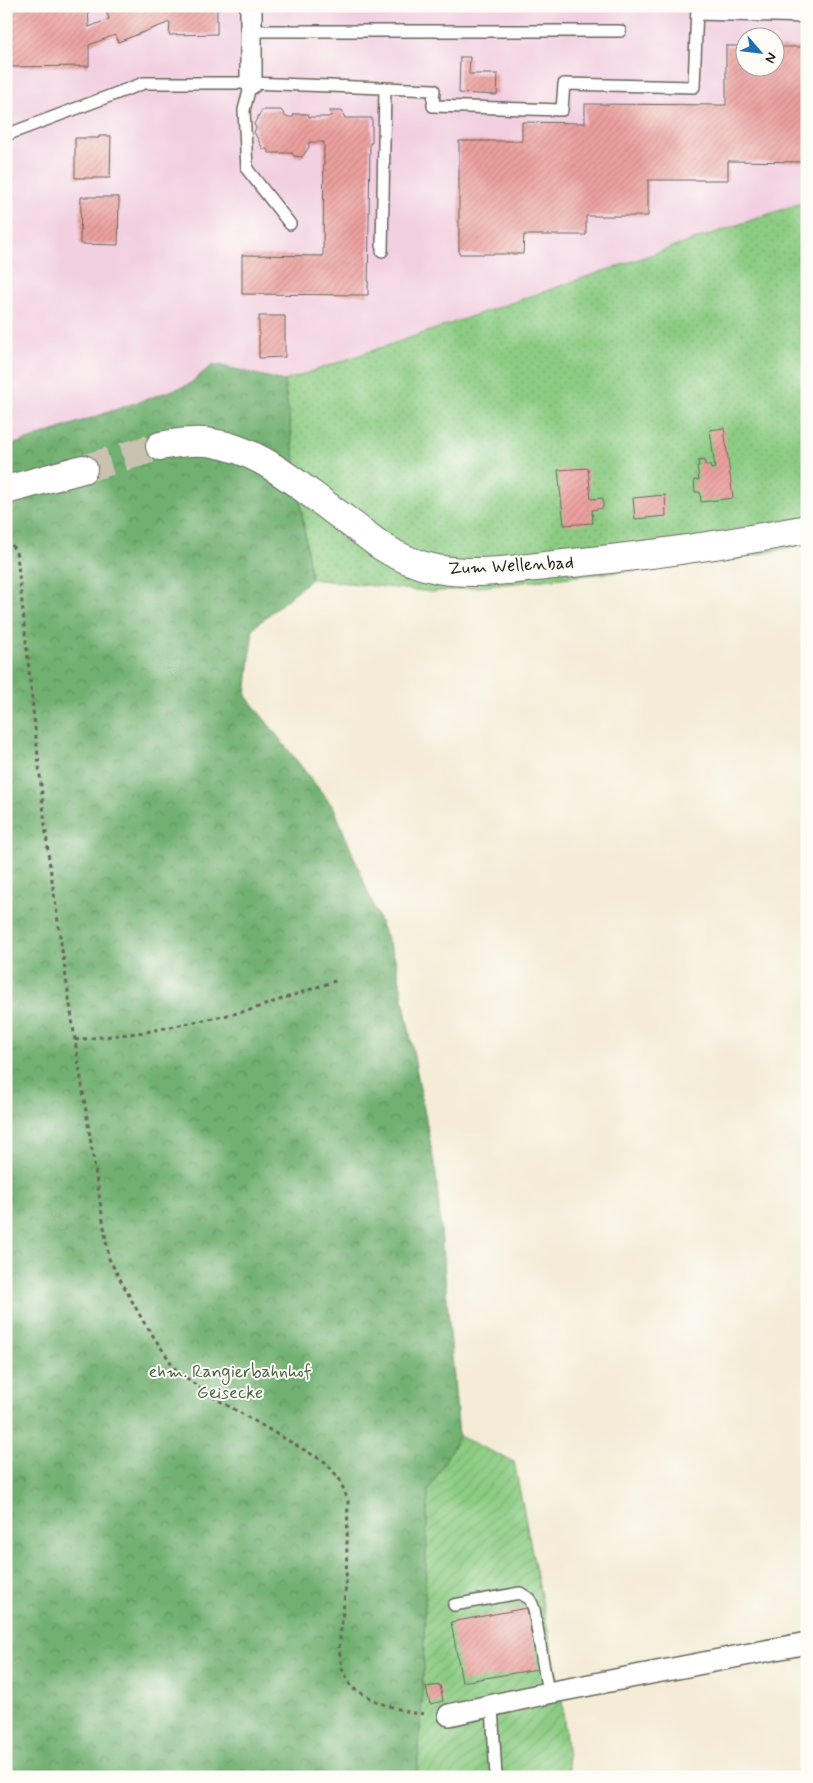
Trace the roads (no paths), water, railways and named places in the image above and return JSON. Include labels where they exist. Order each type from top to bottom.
[{"type":"main road","name":"Zum Wellenbad","points":[[160,446],[186,442],[211,442],[252,454],[273,466],[392,553],[415,564],[438,569],[464,572],[510,570],[618,559],[744,541],[807,529]]},
{"type":"main road","points":[[6,490],[83,468]]},
{"type":"street","points":[[251,6],[251,82]]},
{"type":"street","points":[[449,1715],[548,1693],[807,1643]]},
{"type":"lane","points":[[6,135],[144,83],[251,82],[434,90],[433,106],[562,110],[564,84],[694,87],[697,10],[807,17]]},
{"type":"lane","points":[[251,31],[620,31]]},
{"type":"lane","points":[[251,82],[244,110],[247,170],[290,224]]},
{"type":"lane","points":[[382,251],[385,88]]},
{"type":"lane","points":[[454,1605],[520,1593],[530,1599],[534,1609],[548,1693]]},
{"type":"lane","points":[[492,1706],[496,1777]]},
{"type":"tunnel","points":[[83,469],[160,446]]},
{"type":"park label","name":"ehm. Rangierbahnhof Geisecke","points":[[230,1382]]}]
